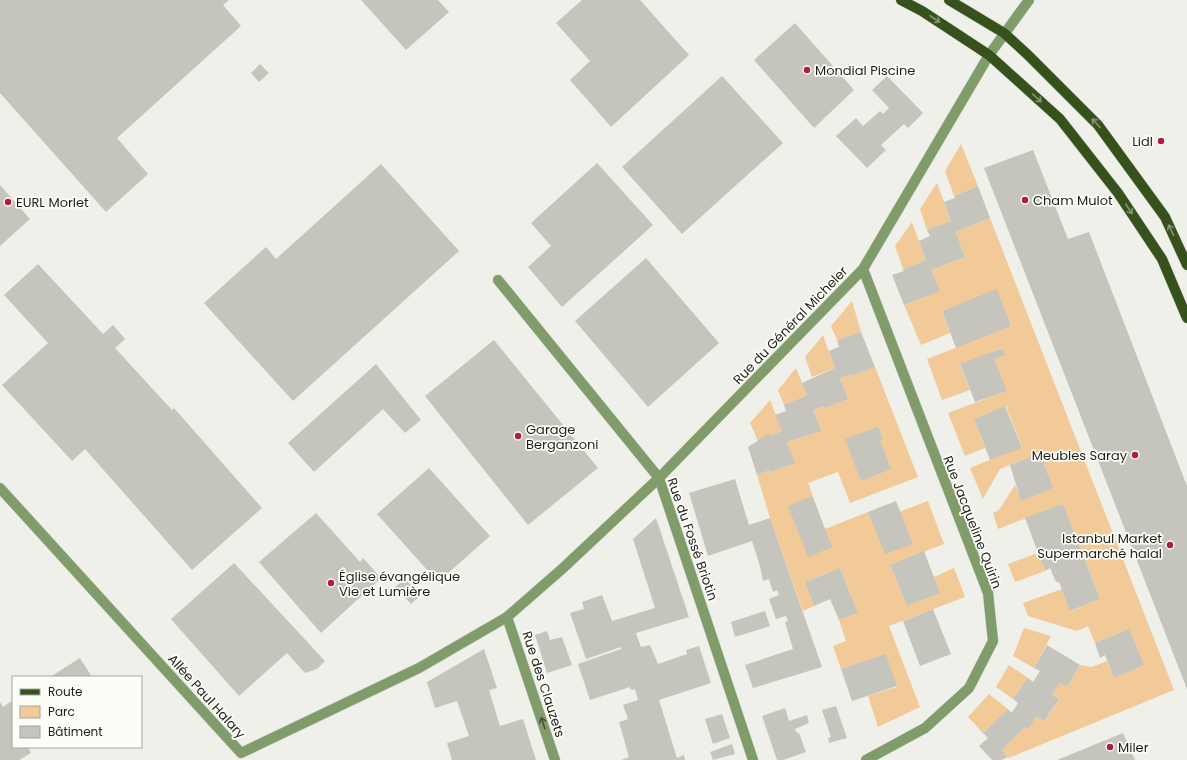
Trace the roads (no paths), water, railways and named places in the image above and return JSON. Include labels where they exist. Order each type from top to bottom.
[{"type":"main road","points":[[901,0],[922,11],[990,55],[1060,119],[1118,193],[1162,259],[1187,318]]},
{"type":"main road","points":[[949,0],[1004,33],[1098,125],[1165,218],[1187,265]]},
{"type":"street","name":"Rue du Général Micheler","points":[[508,617],[562,569],[659,478],[863,269],[990,55],[1004,33],[1029,0]]},
{"type":"street","name":"Rue Jacqueline Quirin","points":[[863,269],[988,593],[993,641],[969,688],[925,728],[866,760]]},
{"type":"street","name":"Rue du Fossé Briotin","points":[[498,280],[659,478],[753,760]]},
{"type":"street","name":"Allée Paul Halary","points":[[0,488],[240,756],[419,668],[508,617]]},
{"type":"street","name":"Rue des Clauzets","points":[[508,617],[555,760]]},
{"type":"place","name":"Mondial Piscine","points":[[807,70]]},
{"type":"place","name":"Lidl","points":[[1161,141]]},
{"type":"place","name":"Cham Mulot","points":[[1025,200]]},
{"type":"place","name":"EURL Morlet","points":[[8,202]]},
{"type":"place","name":"Garage Berganzoni","points":[[518,436]]},
{"type":"place","name":"Meubles Saray","points":[[1135,455]]},
{"type":"place","name":"Istanbul Market Supermarché halal","points":[[1170,545]]},
{"type":"place","name":"Église évangélique Vie et Lumière","points":[[331,583]]},
{"type":"place","name":"Miler","points":[[1110,747]]}]
